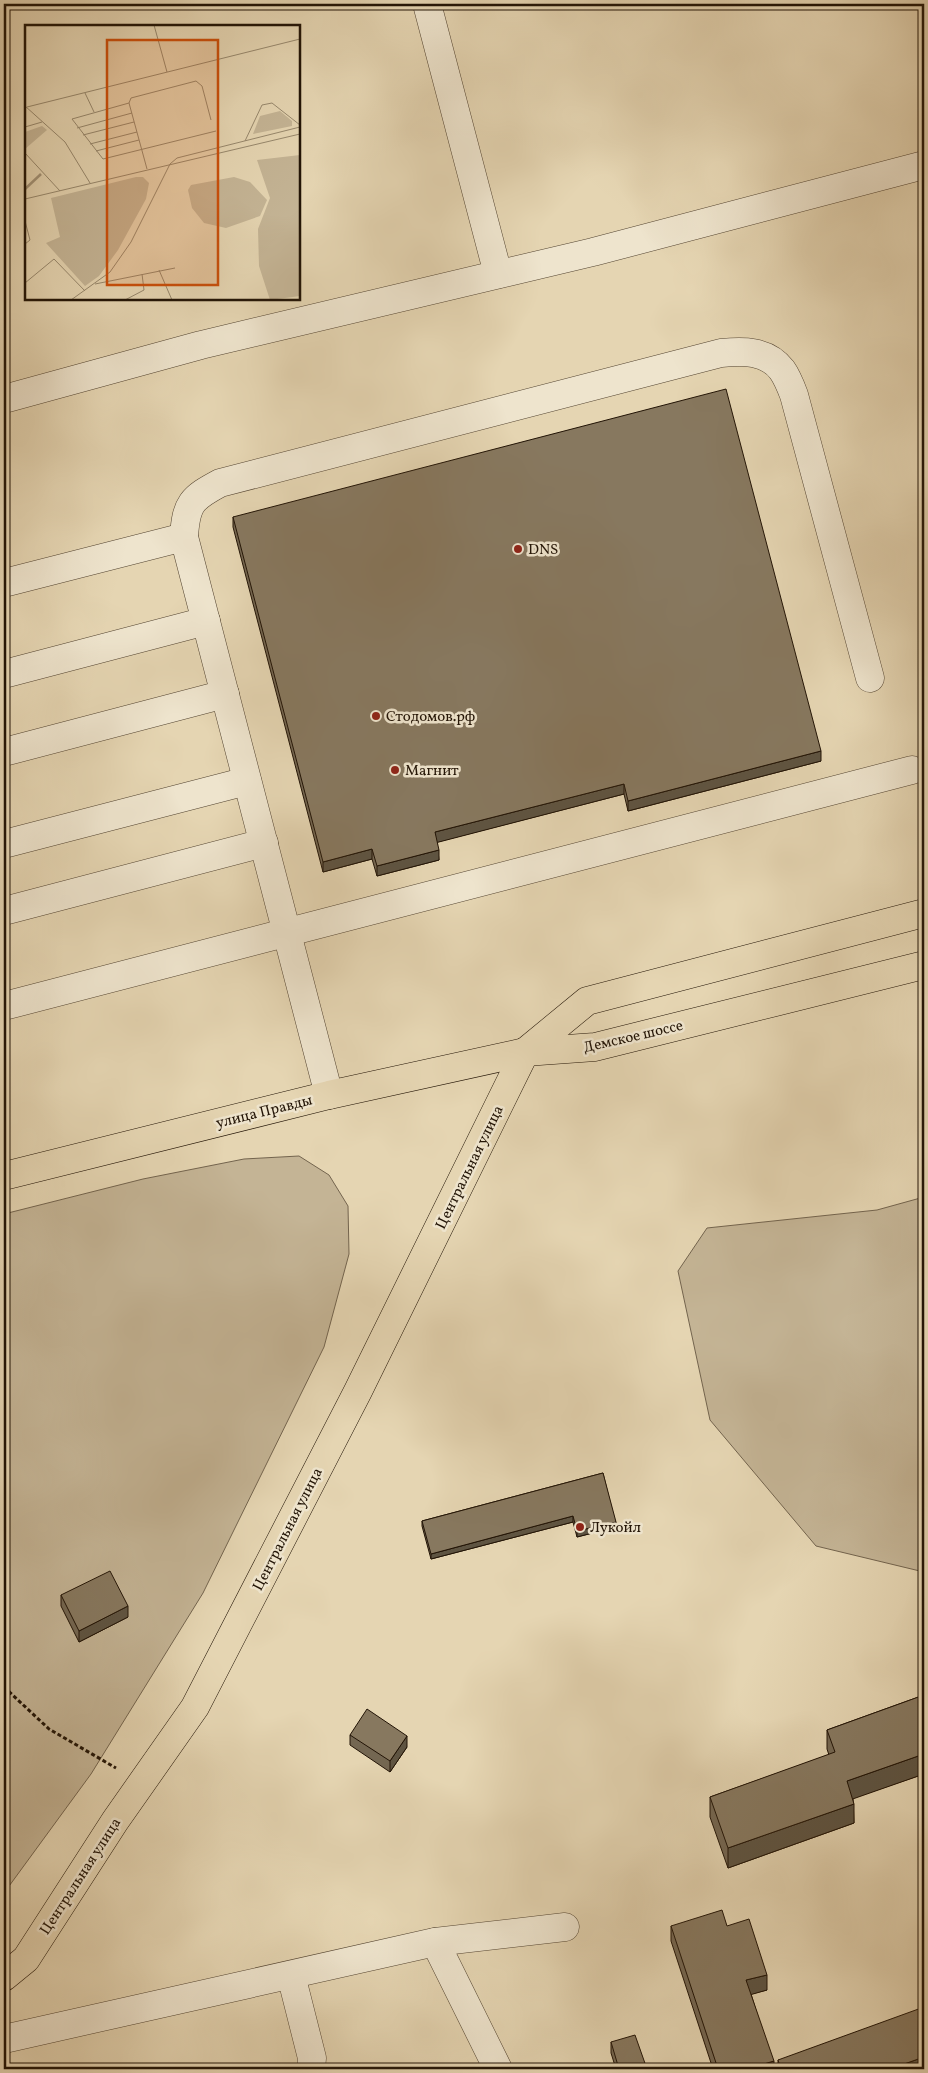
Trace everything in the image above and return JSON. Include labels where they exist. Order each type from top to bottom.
[{"type":"main road","points":[[525,1052],[587,1001],[924,913]]},
{"type":"main road","name":"Демское шоссе","points":[[525,1052],[595,1047],[924,965]]},
{"type":"main road","name":"улица Правды","points":[[4,1176],[330,1095],[525,1052]]},
{"type":"main road","name":"Центральная улица","points":[[4,1977],[26,1959],[141,1783],[195,1707],[358,1391],[525,1052]]},
{"type":"street","points":[[427,4],[498,274]]},
{"type":"street","points":[[4,399],[201,345],[593,252],[924,165]]},
{"type":"street","points":[[330,1095],[184,537],[185,518],[191,504],[199,495],[220,483],[721,353],[746,351],[768,358],[782,370],[794,394],[870,678]]},
{"type":"street","points":[[4,584],[184,537]]},
{"type":"street","points":[[4,674],[206,621]]},
{"type":"street","points":[[4,752],[225,694]]},
{"type":"street","points":[[4,1006],[912,770]]},
{"type":"street","points":[[4,844],[247,781]]},
{"type":"street","points":[[4,911],[264,843]]},
{"type":"street","points":[[4,2040],[435,1942],[565,1927]]},
{"type":"street","points":[[435,1942],[498,2069]]},
{"type":"street","points":[[291,1975],[312,2058],[311,2069]]},
{"type":"path","points":[[4,1687],[49,1729],[141,1783]]},
{"type":"shaded area","points":[[299,1156],[329,1175],[348,1206],[349,1254],[324,1347],[203,1593],[91,1774],[4,1893],[4,1214],[143,1179],[244,1159]]},
{"type":"shaded area","points":[[924,1197],[924,1572],[816,1546],[710,1420],[678,1271],[707,1228],[877,1210]]},
{"type":"building","points":[[726,389],[821,751],[628,801],[624,784],[435,832],[439,850],[377,866],[372,849],[323,862],[233,517]]},
{"type":"building","points":[[603,1473],[616,1522],[577,1531],[573,1516],[431,1554],[422,1521]]},
{"type":"building","points":[[110,1571],[128,1606],[79,1631],[61,1595]]},
{"type":"building","points":[[924,1695],[924,1754],[847,1781],[854,1804],[728,1848],[710,1797],[835,1752],[827,1730]]},
{"type":"building","points":[[367,1709],[407,1736],[390,1761],[350,1735]]},
{"type":"building","points":[[722,1910],[727,1926],[749,1919],[767,1975],[746,1980],[774,2061],[747,2069],[718,2069],[671,1926]]},
{"type":"building","points":[[924,2007],[924,2057],[890,2069],[781,2069],[778,2060]]},
{"type":"building","points":[[635,2035],[647,2069],[619,2069],[611,2042]]},
{"type":"place","name":"DNS","points":[[518,549]]},
{"type":"place","name":"Стодомов.рф","points":[[376,716]]},
{"type":"place","name":"Магнит","points":[[395,770]]},
{"type":"place","name":"Лукойл","points":[[580,1527]]}]
